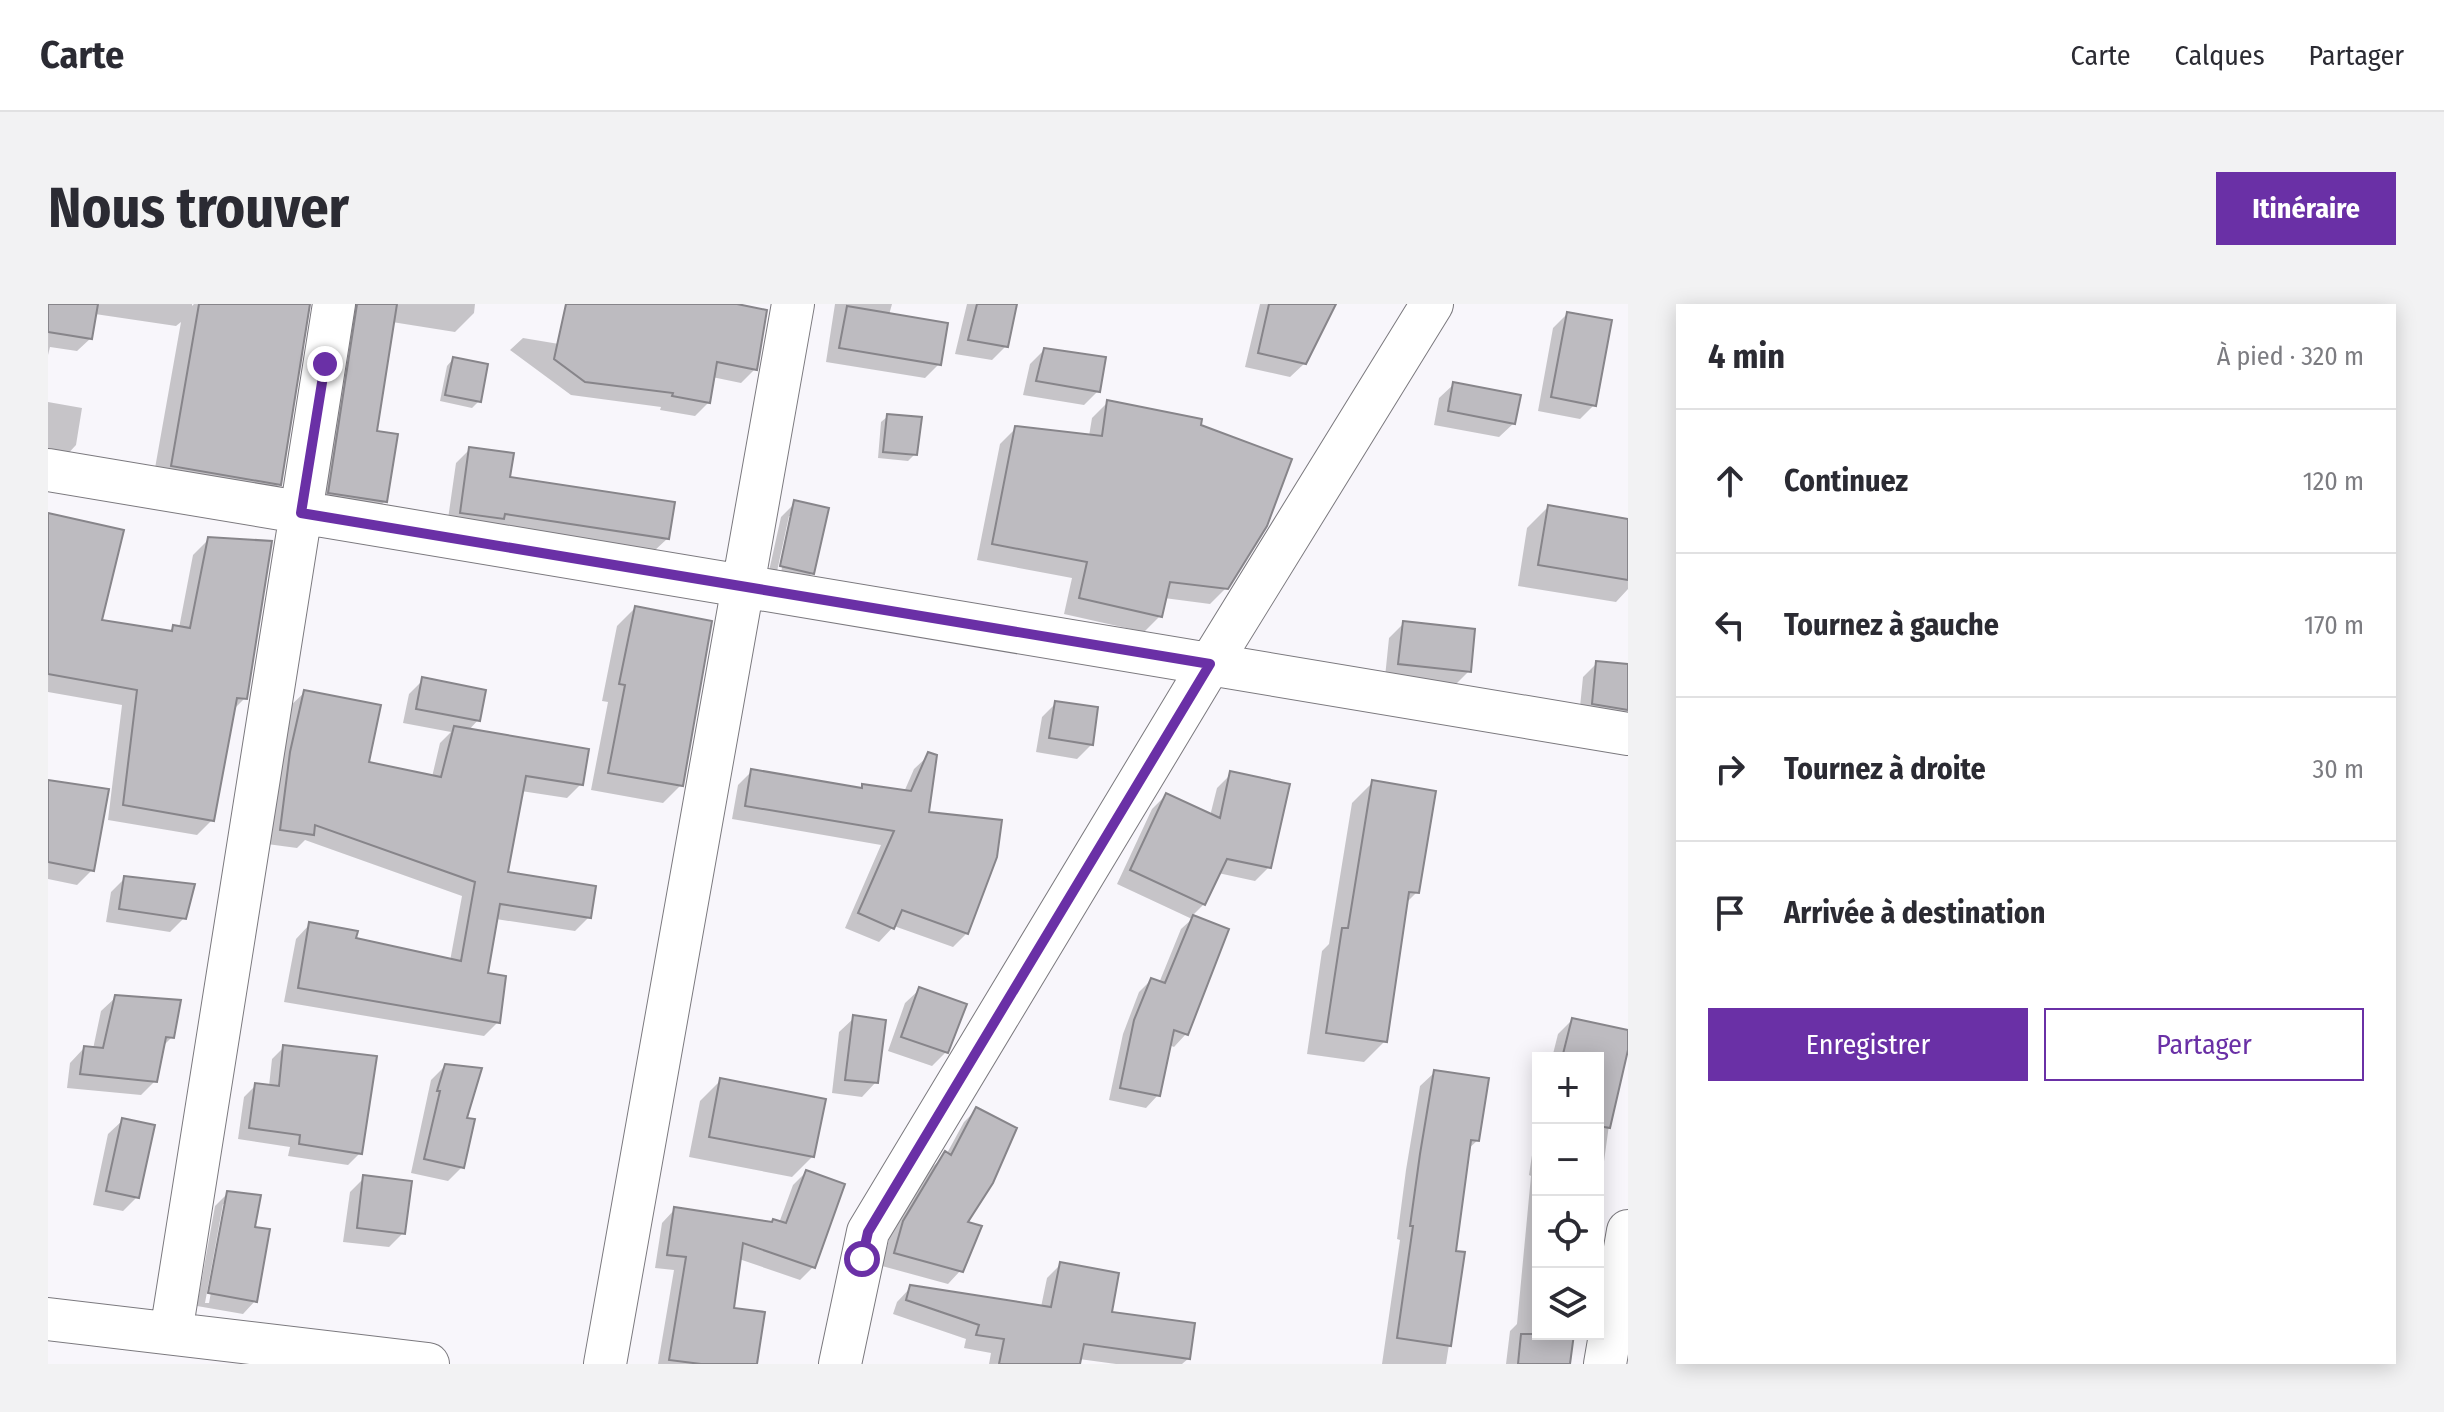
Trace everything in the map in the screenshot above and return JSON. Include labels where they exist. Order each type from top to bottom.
[{"type":"street","points":[[171,1333],[334,304]]},
{"type":"street","points":[[605,1364],[793,304]]},
{"type":"street","points":[[840,1364],[868,1232],[1210,664],[1432,304]]},
{"type":"street","points":[[48,470],[1628,734]]},
{"type":"street","points":[[1605,1364],[1628,1231]]},
{"type":"street","points":[[48,1319],[428,1364]]},
{"type":"building","points":[[48,304],[98,304],[92,339],[48,332]]},
{"type":"building","points":[[199,304],[310,304],[281,485],[171,466]]},
{"type":"building","points":[[357,304],[397,304],[377,431],[398,434],[387,502],[328,493]]},
{"type":"building","points":[[566,304],[737,304],[767,310],[757,370],[717,362],[710,403],[672,396],[673,393],[585,382],[554,359]]},
{"type":"building","points":[[977,304],[1017,304],[1008,347],[968,340]]},
{"type":"building","points":[[1269,304],[1336,304],[1306,364],[1258,353]]},
{"type":"building","points":[[847,306],[948,323],[941,365],[839,348]]},
{"type":"building","points":[[1567,312],[1612,320],[1596,406],[1551,397]]},
{"type":"building","points":[[1044,348],[1106,357],[1100,392],[1036,381]]},
{"type":"building","points":[[453,357],[488,364],[481,402],[445,395]]},
{"type":"building","points":[[1453,382],[1521,395],[1515,424],[1448,411]]},
{"type":"building","points":[[1107,400],[1202,419],[1201,425],[1292,459],[1267,526],[1228,589],[1170,582],[1162,617],[1079,598],[1087,562],[992,544],[1015,426],[1102,436]]},
{"type":"building","points":[[887,414],[922,417],[917,455],[883,452]]},
{"type":"building","points":[[469,447],[514,453],[510,477],[675,502],[669,539],[505,514],[504,519],[460,513]]},
{"type":"building","points":[[794,500],[829,508],[814,574],[780,566]]},
{"type":"building","points":[[1548,505],[1628,519],[1628,580],[1538,565]]},
{"type":"building","points":[[48,513],[124,530],[102,620],[172,631],[173,625],[190,628],[208,537],[272,541],[247,699],[237,698],[214,821],[123,805],[137,690],[48,674]]},
{"type":"building","points":[[635,606],[712,621],[683,786],[608,773],[625,685],[619,684]]},
{"type":"building","points":[[1403,621],[1475,629],[1471,672],[1398,664]]},
{"type":"building","points":[[1596,661],[1628,664],[1628,710],[1592,704]]},
{"type":"building","points":[[422,677],[486,690],[480,721],[416,709]]},
{"type":"building","points":[[304,690],[381,705],[369,762],[441,777],[454,726],[589,749],[583,785],[526,776],[508,872],[596,886],[591,918],[500,904],[488,973],[506,976],[500,1023],[298,988],[309,922],[358,931],[356,938],[461,961],[475,882],[315,825],[314,835],[280,830],[290,752]]},
{"type":"building","points":[[1055,701],[1098,707],[1093,745],[1049,738]]},
{"type":"building","points":[[928,752],[937,755],[929,812],[1002,820],[997,857],[968,934],[902,910],[894,929],[858,913],[894,831],[745,806],[751,769],[862,788],[862,784],[911,791]]},
{"type":"building","points":[[1230,771],[1290,784],[1271,868],[1227,859],[1205,905],[1130,870],[1166,793],[1220,818]]},
{"type":"building","points":[[48,780],[109,789],[94,871],[48,862]]},
{"type":"building","points":[[1372,780],[1436,791],[1419,893],[1409,892],[1387,1042],[1326,1033],[1342,928],[1348,928]]},
{"type":"building","points":[[124,876],[195,884],[186,919],[119,909]]},
{"type":"building","points":[[1193,915],[1229,929],[1188,1035],[1174,1030],[1160,1096],[1120,1088],[1134,1020],[1151,978],[1165,983]]},
{"type":"building","points":[[919,987],[967,1004],[948,1053],[901,1037]]},
{"type":"building","points":[[115,995],[181,1000],[174,1038],[166,1037],[157,1082],[80,1074],[84,1046],[103,1048]]},
{"type":"building","points":[[853,1015],[886,1020],[878,1083],[845,1080]]},
{"type":"building","points":[[1572,1018],[1628,1030],[1628,1050],[1610,1128],[1604,1127],[1604,1052],[1564,1052]]},
{"type":"building","points":[[283,1045],[377,1056],[362,1154],[299,1144],[300,1135],[249,1128],[255,1083],[279,1086]]},
{"type":"building","points":[[445,1064],[482,1068],[467,1118],[475,1119],[464,1168],[424,1159]]},
{"type":"building","points":[[1434,1070],[1489,1078],[1479,1141],[1471,1140],[1456,1251],[1465,1252],[1451,1346],[1397,1338],[1413,1226],[1410,1226]]},
{"type":"building","points":[[720,1078],[826,1099],[814,1157],[709,1137]]},
{"type":"building","points":[[976,1107],[1017,1128],[993,1183],[968,1222],[982,1226],[963,1272],[894,1253],[903,1221],[945,1151],[951,1155]]},
{"type":"building","points":[[122,1118],[155,1125],[139,1198],[106,1191]]},
{"type":"building","points":[[806,1170],[845,1184],[815,1268],[743,1243],[734,1308],[765,1312],[757,1364],[701,1364],[669,1360],[686,1257],[667,1255],[674,1207],[786,1223]]},
{"type":"building","points":[[363,1175],[412,1181],[405,1234],[357,1228]]},
{"type":"building","points":[[227,1191],[261,1195],[255,1227],[270,1229],[257,1302],[208,1293]]},
{"type":"building","points":[[1060,1262],[1119,1273],[1112,1312],[1195,1323],[1190,1359],[1084,1344],[1080,1364],[999,1364],[1004,1339],[976,1335],[979,1325],[906,1300],[910,1285],[1051,1307]]},
{"type":"building","points":[[1521,1334],[1532,1334],[1532,1340],[1573,1340],[1570,1364],[1518,1364]]},
{"type":"route","points":[[325,364],[301,513],[1210,664],[868,1232],[862,1259]]}]
